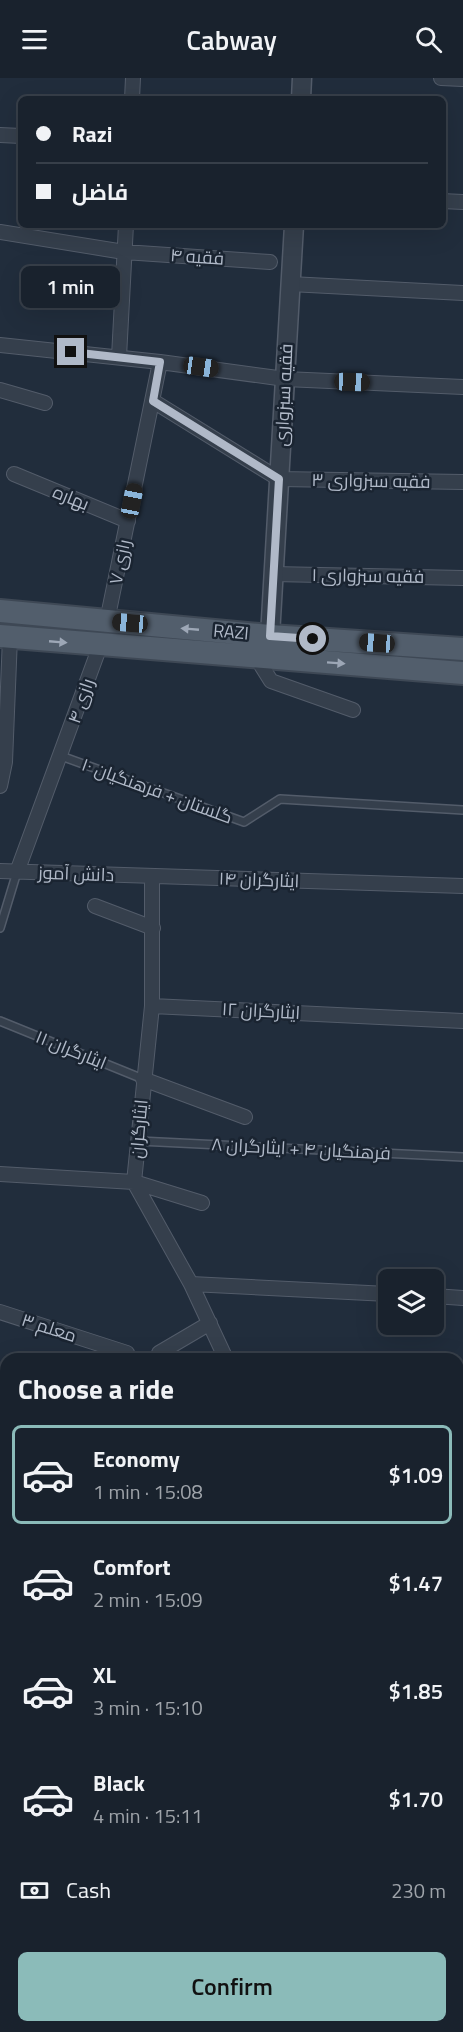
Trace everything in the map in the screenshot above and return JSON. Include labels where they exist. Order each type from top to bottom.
[{"type":"main road","name":"RAZI","points":[[0,611],[270,636],[463,649]]},
{"type":"main road","name":"RAZI","points":[[5,637],[463,673]]},
{"type":"street","points":[[132,96],[133,78]]},
{"type":"street","points":[[301,96],[302,78]]},
{"type":"street","points":[[441,78],[463,79]]},
{"type":"street","points":[[0,135],[18,136]]},
{"type":"street","points":[[446,201],[463,202]]},
{"type":"street","points":[[119,357],[126,228]]},
{"type":"street","name":"فقیه سبزواری","points":[[270,636],[294,228]]},
{"type":"street","name":"فقیه ۴","points":[[0,232],[124,252],[270,262]]},
{"type":"street","points":[[290,284],[463,293]]},
{"type":"street","points":[[0,345],[119,357],[285,379],[463,387]]},
{"type":"street","name":"رازی ۷","points":[[107,621],[160,362]]},
{"type":"street","points":[[0,390],[45,403]]},
{"type":"street","points":[[153,401],[279,479]]},
{"type":"street","name":"بهاره","points":[[14,474],[128,521]]},
{"type":"street","name":"فقیه سبزواری ۳","points":[[279,479],[463,482]]},
{"type":"street","name":"فقیه سبزواری ۱","points":[[273,574],[463,578]]},
{"type":"street","points":[[0,786],[5,637]]},
{"type":"street","name":"رازی ۴","points":[[17,872],[62,756],[100,646]]},
{"type":"street","points":[[256,657],[271,681],[353,710]]},
{"type":"street","name":"دانش آموز","points":[[0,871],[152,876]]},
{"type":"street","name":"ایثارگران ۱۴","points":[[152,876],[463,886]]},
{"type":"street","name":"ایثارگران","points":[[152,876],[152,1006],[134,1182],[191,1284],[223,1353]]},
{"type":"street","points":[[95,906],[153,928]]},
{"type":"street","name":"ایثارگران ۱۲","points":[[152,1006],[463,1021]]},
{"type":"street","points":[[143,1079],[245,1117]]},
{"type":"street","points":[[0,1174],[134,1182],[202,1203]]},
{"type":"street","points":[[191,1284],[378,1293]]},
{"type":"street","points":[[444,1297],[463,1298]]},
{"type":"street","name":"معلم ۳","points":[[0,1312],[127,1353]]},
{"type":"street","points":[[159,1353],[210,1323]]},
{"type":"lane","name":"گلستان + فرهنگیان ۱۰","points":[[62,756],[244,822],[280,800],[463,810]]},
{"type":"lane","points":[[0,928],[17,872]]},
{"type":"lane","name":"ایثارگران ۱۱","points":[[0,1021],[143,1079]]},
{"type":"lane","name":"فرهنگیان ۴ + ایثارگران ۸","points":[[139,1141],[463,1157]]},
{"type":"route","points":[[71,352],[160,362],[153,401],[279,479],[270,636],[313,639]]}]
